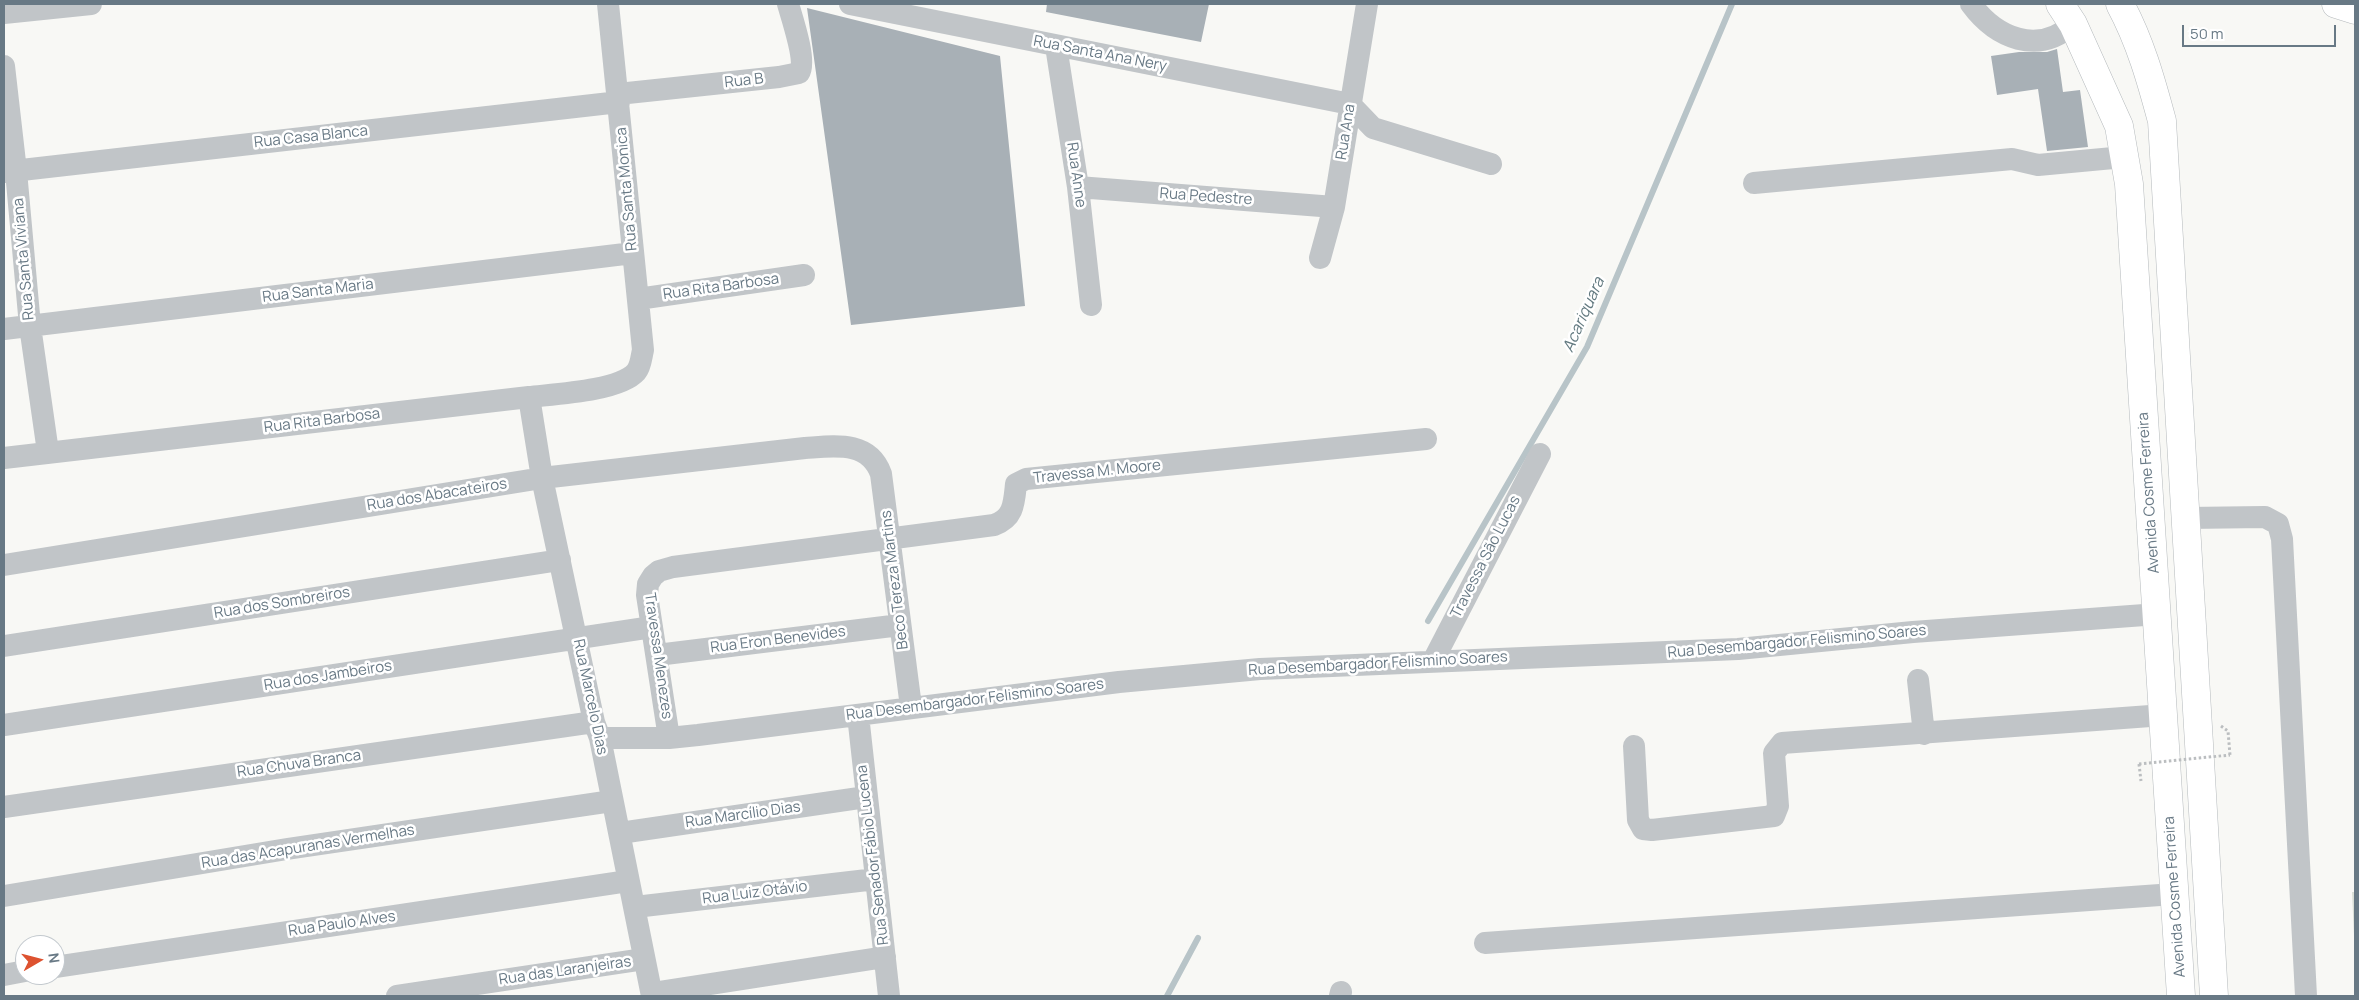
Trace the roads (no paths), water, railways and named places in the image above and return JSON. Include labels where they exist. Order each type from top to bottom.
[{"type":"main road","points":[[2120,4],[2134,29],[2149,70],[2162,121],[2214,996]]},
{"type":"main road","points":[[2134,29],[2143,4]]},
{"type":"main road","points":[[2336,4],[2355,10]]},
{"type":"main road","name":"Avenida Cosme Ferreira","points":[[2067,14],[2119,126],[2128,184],[2158,614],[2181,996]]},
{"type":"street","points":[[4,13],[92,4]]},
{"type":"street","name":"Rua Santa Monica","points":[[608,4],[643,350],[640,365],[636,372]]},
{"type":"street","name":"Rua B","points":[[619,98],[779,78],[799,73],[802,68],[788,4]]},
{"type":"street","name":"Rua Santa Ana Nery","points":[[850,4],[1350,104]]},
{"type":"street","name":"Rua Ana","points":[[1320,258],[1334,207],[1367,4]]},
{"type":"street","points":[[1971,4],[1989,25],[2002,34],[2014,38],[2033,40],[2060,36],[2067,14]]},
{"type":"street","name":"Rua Anne","points":[[1056,46],[1078,187],[1091,305]]},
{"type":"street","name":"Rua Santa Viviana","points":[[4,66],[10,171],[48,452]]},
{"type":"street","name":"Rua Casa Blanca","points":[[10,171],[619,98]]},
{"type":"street","points":[[1350,104],[1373,128],[1491,164]]},
{"type":"street","points":[[1754,183],[2012,160],[2038,165],[2124,157]]},
{"type":"street","name":"Rua Pedestre","points":[[1078,187],[1334,207]]},
{"type":"street","name":"Rua Santa Maria","points":[[4,329],[633,253]]},
{"type":"street","name":"Rua Rita Barbosa","points":[[638,299],[804,275]]},
{"type":"street","name":"Rua Rita Barbosa","points":[[4,458],[530,397],[612,385],[636,372]]},
{"type":"street","name":"Rua Marcelo Dias","points":[[530,397],[542,478],[620,833],[652,995]]},
{"type":"street","name":"Travessa M. Moore","points":[[653,576],[659,571],[674,567],[983,527],[1004,522],[1014,506],[1016,484],[1026,479],[1426,439]]},
{"type":"street","name":"Rua dos Abacateiros","points":[[4,565],[542,478],[819,447],[842,446],[861,450],[870,456]]},
{"type":"street","name":"Travessa São Lucas","points":[[1433,661],[1540,454]]},
{"type":"street","name":"Beco Tereza Martins","points":[[870,456],[881,474],[891,538],[911,707]]},
{"type":"street","points":[[2187,518],[2265,517],[2278,524],[2282,539],[2306,996]]},
{"type":"street","name":"Rua dos Sombreiros","points":[[4,646],[560,560]]},
{"type":"street","name":"Travessa Menezes","points":[[653,576],[648,584],[647,595],[670,738]]},
{"type":"street","name":"Rua Desembargador Felismino Soares","points":[[597,730],[670,738],[1119,682],[1251,669],[1738,649],[1913,632],[2158,614]]},
{"type":"street","name":"Rua Eron Benevides","points":[[657,655],[900,625]]},
{"type":"street","name":"Rua dos Jambeiros","points":[[4,725],[652,627]]},
{"type":"street","points":[[1918,680],[1924,734]]},
{"type":"street","name":"Rua Senador Fábio Lucena","points":[[858,714],[889,996]]},
{"type":"street","points":[[1634,746],[1638,820],[1643,829],[1652,830],[1774,816],[1778,806],[1774,753],[1782,743],[2164,715]]},
{"type":"street","name":"Rua Chuva Branca","points":[[4,807],[597,730]]},
{"type":"street","name":"Rua Marcílio Dias","points":[[620,833],[866,797]]},
{"type":"street","name":"Rua das Acapuranas Vermelhas","points":[[4,896],[288,849],[612,801]]},
{"type":"street","name":"Rua Luiz Otávio","points":[[635,907],[876,879]]},
{"type":"street","name":"Rua Paulo Alves","points":[[65,965],[628,881]]},
{"type":"street","points":[[1485,943],[2174,894]]},
{"type":"street","points":[[652,995],[884,957]]},
{"type":"street","name":"Rua das Laranjeiras","points":[[397,996],[644,959]]},
{"type":"waterway","name":"Acariquara","points":[[1428,621],[1587,347],[1732,4]]},
{"type":"waterway","points":[[1167,996],[1198,938]]}]
